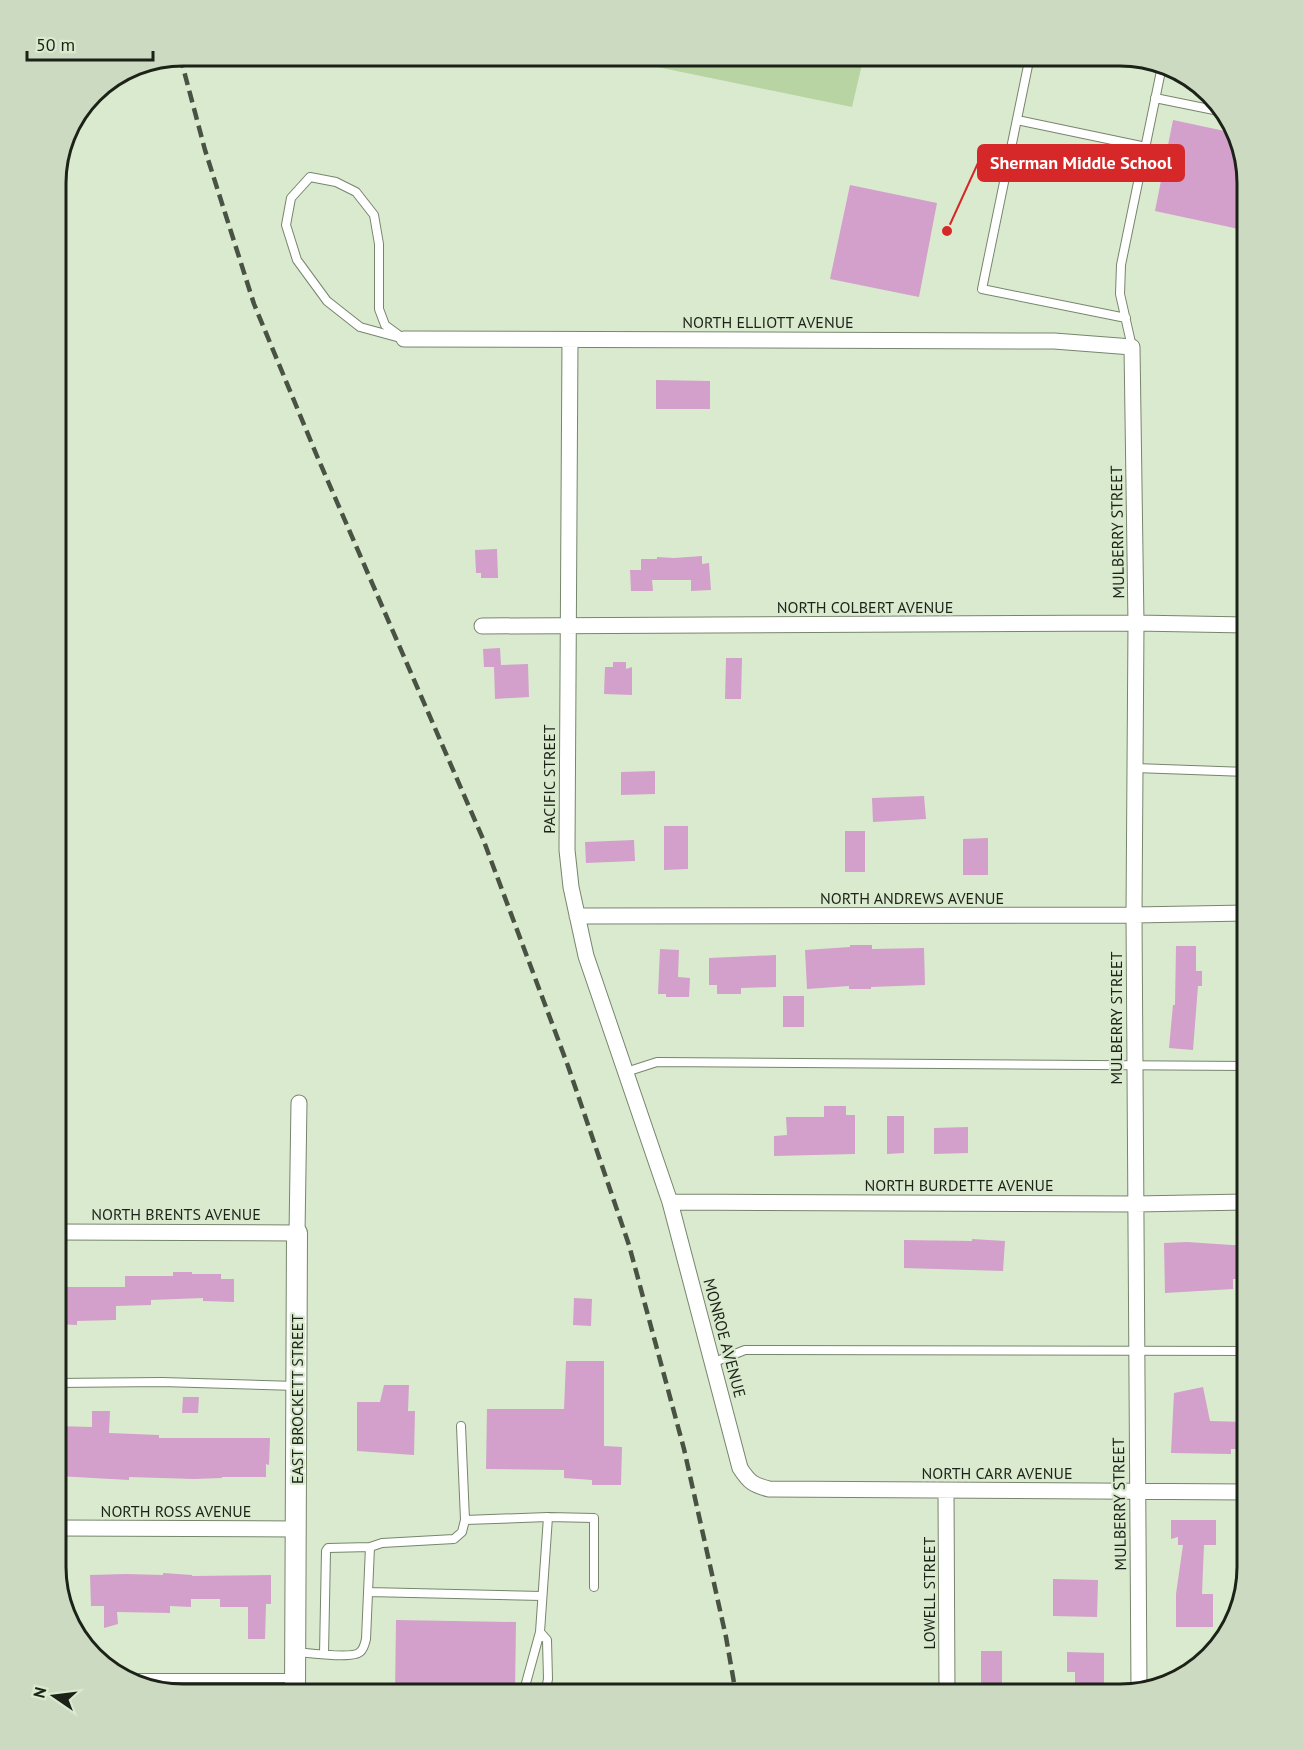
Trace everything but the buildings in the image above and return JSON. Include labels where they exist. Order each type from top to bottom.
[{"type":"street","name":"NORTH ELLIOTT AVENUE","points":[[404,339],[1054,341],[1132,347]]},
{"type":"street","name":"PACIFIC STREET","points":[[570,340],[567,850],[577,916],[586,956],[670,1202]]},
{"type":"street","name":"MULBERRY STREET","points":[[1132,347],[1136,623],[1134,1065],[1139,1682]]},
{"type":"street","name":"NORTH COLBERT AVENUE","points":[[482,626],[1136,623],[1237,625]]},
{"type":"street","name":"NORTH ANDREWS AVENUE","points":[[577,916],[1237,913]]},
{"type":"street","name":"EAST BROCKETT STREET","points":[[295,1684],[299,1103]]},
{"type":"street","name":"NORTH BURDETTE AVENUE","points":[[670,1202],[1237,1203]]},
{"type":"street","name":"MONROE AVENUE","points":[[670,1202],[740,1468],[749,1481]]},
{"type":"street","name":"NORTH BRENTS AVENUE","points":[[66,1232],[297,1233]]},
{"type":"street","name":"NORTH CARR AVENUE","points":[[749,1481],[769,1489],[1237,1492]]},
{"type":"street","name":"LOWELL STREET","points":[[946,1491],[947,1684]]},
{"type":"street","name":"NORTH ROSS AVENUE","points":[[66,1528],[297,1529]]},
{"type":"lane","points":[[1028,66],[982,289],[1126,318]]},
{"type":"lane","points":[[1132,347],[1119,294],[1121,265],[1160,73]]},
{"type":"lane","points":[[1155,98],[1210,109]]},
{"type":"lane","points":[[1017,120],[1146,147]]},
{"type":"lane","points":[[310,177],[336,182],[356,192],[374,215],[379,244],[379,309],[385,325],[404,339],[360,327],[327,301],[297,260],[286,225],[291,198],[310,177]]},
{"type":"lane","points":[[1135,768],[1237,772]]},
{"type":"lane","points":[[626,1072],[657,1062],[1237,1066]]},
{"type":"lane","points":[[712,1363],[745,1350],[1237,1351]]},
{"type":"lane","points":[[66,1383],[162,1382],[297,1386]]},
{"type":"lane","points":[[324,1654],[326,1551],[328,1548],[370,1547],[382,1543],[454,1539],[462,1532],[465,1520],[461,1426]]},
{"type":"lane","points":[[527,1684],[540,1632],[548,1517]]},
{"type":"lane","points":[[465,1520],[594,1518],[594,1587]]},
{"type":"lane","points":[[295,1652],[357,1654],[362,1651],[366,1639],[370,1547]]},
{"type":"lane","points":[[368,1592],[542,1596]]},
{"type":"lane","points":[[540,1632],[547,1640],[547,1684]]},
{"type":"lane","points":[[151,1679],[251,1684]]},
{"type":"green space","points":[[653,66],[862,66],[852,107]]},
{"type":"railway","points":[[183,66],[205,150],[254,304],[317,456],[483,839],[568,1066],[629,1245],[684,1449],[734,1684]]},
{"type":"place","name":"Sherman Middle School","points":[[947,231]]}]
